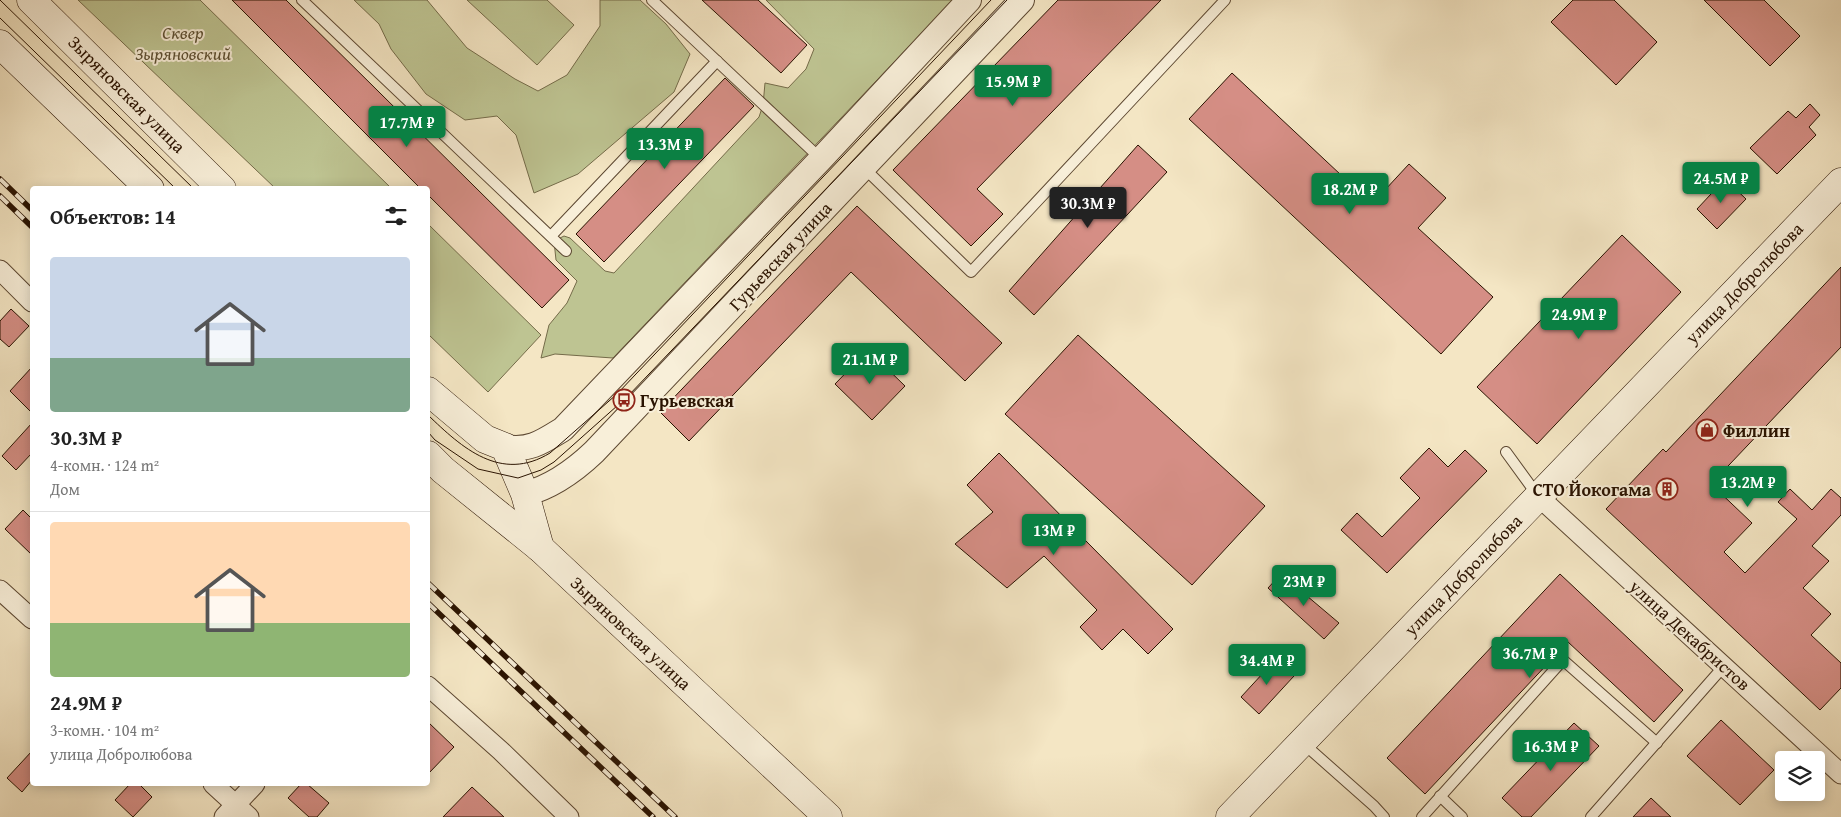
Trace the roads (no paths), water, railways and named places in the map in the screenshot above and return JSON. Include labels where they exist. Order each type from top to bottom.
[{"type":"main road","name":"Зыряновская улица","points":[[31,0],[219,186]]},
{"type":"main road","points":[[0,44],[147,186]]},
{"type":"main road","name":"улица Добролюбова","points":[[1230,817],[1841,182]]},
{"type":"main road","points":[[430,394],[485,440],[504,447],[525,494],[540,548]]},
{"type":"main road","name":"Зыряновская улица","points":[[435,463],[540,548],[828,817]]},
{"type":"main road","points":[[435,463],[466,481],[496,490],[525,494]]},
{"type":"street","name":"Гурьевская улица","points":[[504,447],[519,450],[533,446],[563,428],[821,159],[969,0]]},
{"type":"street","name":"Гурьевская улица","points":[[525,494],[553,483],[583,463],[1022,0]]},
{"type":"street","points":[[0,270],[30,300]]},
{"type":"street","name":"улица Декабристов","points":[[1539,497],[1841,774]]},
{"type":"street","points":[[0,590],[30,617]]},
{"type":"street","points":[[430,688],[502,751],[570,817]]},
{"type":"street","points":[[215,786],[237,813],[254,786]]},
{"type":"lane","points":[[302,0],[566,251]]},
{"type":"lane","points":[[652,0],[821,159]]},
{"type":"lane","points":[[863,167],[971,272],[1226,0]]},
{"type":"lane","points":[[550,236],[717,61]]},
{"type":"lane","points":[[1506,452],[1539,497]]},
{"type":"lane","points":[[1422,817],[1563,660],[1657,743]]},
{"type":"lane","points":[[1591,817],[1724,666]]},
{"type":"lane","points":[[1302,742],[1384,817]]},
{"type":"lane","points":[[1440,796],[1462,817]]},
{"type":"tram line","points":[[0,0],[191,186]]},
{"type":"tram line","points":[[430,417],[469,449],[483,458],[499,463],[515,464],[532,461],[550,453],[617,394],[991,0]]},
{"type":"tram line","points":[[430,434],[435,440],[478,469],[518,478],[541,470],[554,462],[627,397],[1007,0]]},
{"type":"tram line","points":[[0,18],[173,186]]},
{"type":"railway","points":[[0,179],[30,208]]},
{"type":"railway","points":[[0,196],[30,225]]},
{"type":"railway","points":[[430,585],[675,817]]},
{"type":"railway","points":[[430,605],[653,817]]},
{"type":"place","name":"Гурьевская","points":[[624,400]]},
{"type":"place","name":"Филлин","points":[[1707,430]]},
{"type":"place","name":"СТО Йокогама","points":[[1667,489]]},
{"type":"park label","name":"Cквер Зыряновский","points":[[183,42]]}]
